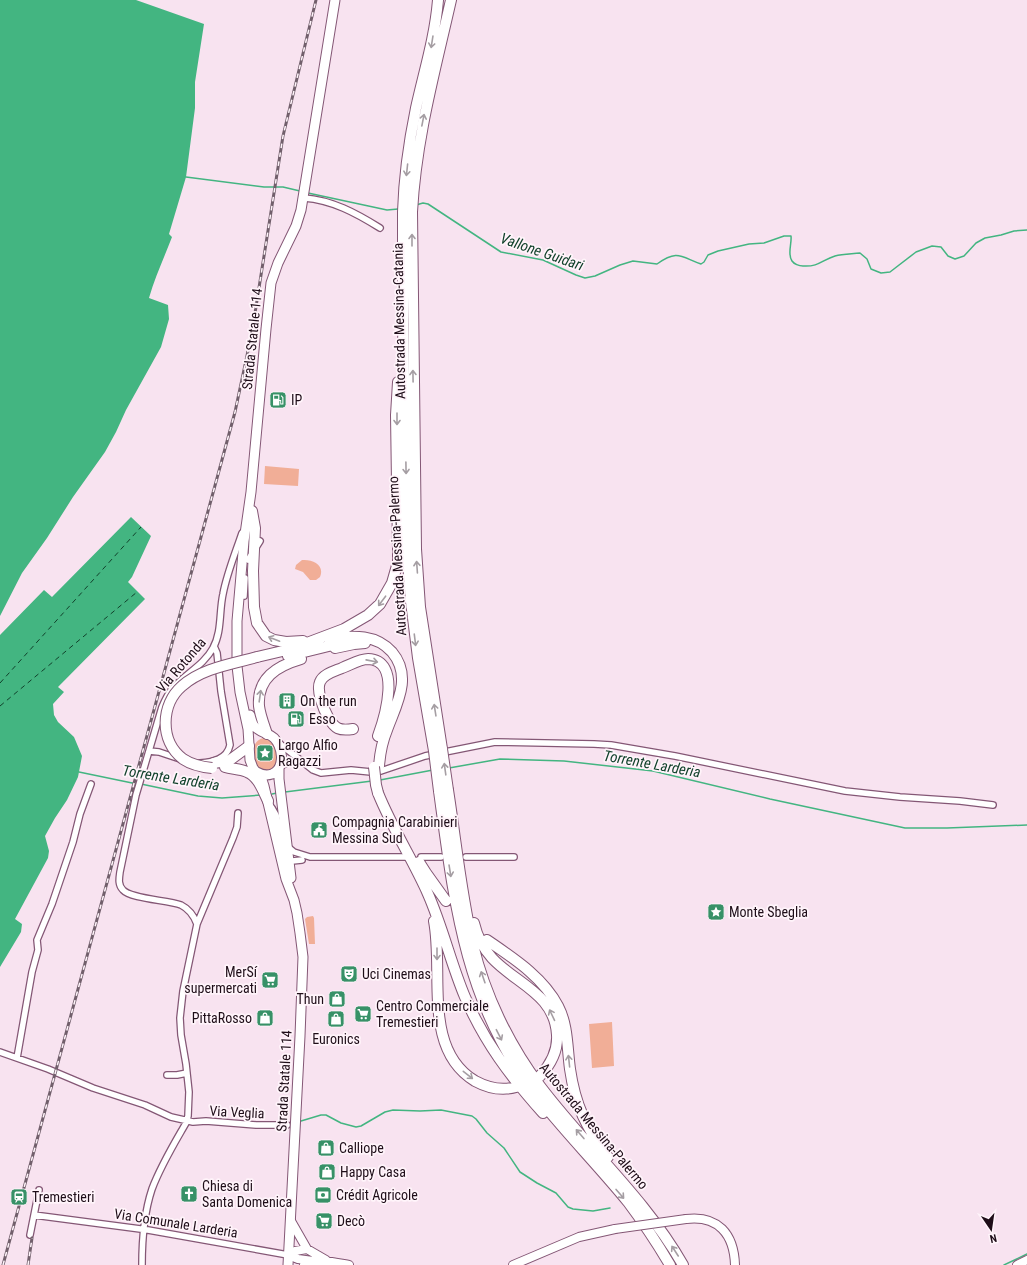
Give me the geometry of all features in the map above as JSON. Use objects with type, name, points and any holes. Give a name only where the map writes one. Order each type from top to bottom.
[{"type":"highway","points":[[408,212],[411,140],[430,49],[438,0]]},
{"type":"highway","points":[[408,200],[422,127],[450,2]]},
{"type":"highway","name":"Autostrada Messina-Catania","points":[[408,212],[403,324],[409,429]]},
{"type":"highway","name":"Autostrada Messina-Catania","points":[[408,212],[409,429]]},
{"type":"highway","points":[[257,660],[344,629],[368,615],[375,610],[385,597],[395,576],[398,562],[396,415],[403,324]]},
{"type":"highway","name":"Autostrada Messina-Palermo","points":[[409,429],[407,549],[411,602],[418,658],[438,750],[473,946],[487,988],[499,1016],[515,1047],[539,1085],[642,1206],[674,1249],[683,1265]]},
{"type":"highway","points":[[250,511],[255,528],[253,571],[249,596],[259,628],[266,636],[274,640],[286,642],[363,636],[384,644],[397,660],[401,669],[401,690],[398,704],[383,740],[376,766]]},
{"type":"highway","points":[[249,596],[260,541]]},
{"type":"highway","points":[[268,801],[258,781],[251,774],[245,771],[225,767],[194,764],[176,752],[170,741],[165,720],[167,708],[177,691],[183,685],[195,677],[217,668],[340,643],[365,643],[374,645],[382,651],[392,664],[394,673],[395,685],[393,698],[388,714],[381,727]]},
{"type":"highway","points":[[265,733],[260,711],[260,696],[265,681],[271,673],[279,667],[297,660],[341,646],[365,643]]},
{"type":"highway","points":[[353,729],[345,731],[337,729],[326,714],[319,688],[320,682],[331,673],[359,661],[368,660],[377,662],[384,668],[388,676],[389,688],[387,704],[375,748],[376,785],[390,807],[426,873],[446,902]]},
{"type":"highway","points":[[213,766],[230,760],[249,746]]},
{"type":"highway","points":[[225,767],[239,765],[255,770]]},
{"type":"highway","points":[[381,793],[385,810],[413,863],[431,902],[466,998],[482,1032],[494,1052],[525,1093],[585,1161],[608,1180]]},
{"type":"highway","points":[[445,793],[457,817],[471,910],[480,940],[498,963],[539,996],[550,1009],[554,1019],[557,1036],[555,1052],[551,1063],[540,1076]]},
{"type":"highway","name":"Autostrada Messina-Palermo","points":[[445,793],[450,871],[460,926],[472,972],[490,1020],[510,1057],[532,1089],[562,1127],[627,1202],[641,1220],[670,1265]]},
{"type":"highway","points":[[431,902],[437,940],[438,1011],[443,1034],[452,1058],[465,1074],[478,1083],[502,1089],[516,1087]]},
{"type":"highway","points":[[487,940],[533,975],[544,986],[560,1010],[564,1023],[573,1087],[577,1103],[585,1123],[603,1151],[633,1187],[642,1206]]},
{"type":"main road","name":"Strada Statale 114","points":[[249,746],[247,723],[238,680],[236,657],[237,621],[250,511],[266,329],[272,283],[278,263],[298,219],[304,193],[335,0]]},
{"type":"main road","name":"Strada Statale 114","points":[[244,560],[249,596],[242,620],[242,674],[251,719],[255,727],[265,733]]},
{"type":"main road","points":[[294,900],[286,879],[286,861],[287,846],[279,779],[281,754],[277,741],[272,736],[265,733],[254,738],[249,746],[250,760],[262,780],[286,861],[291,876],[294,900]]},
{"type":"main road","points":[[255,770],[260,774],[268,775],[275,772],[279,767]]},
{"type":"main road","name":"Strada Statale 114","points":[[288,1265],[303,972],[300,933],[294,900]]},
{"type":"street","points":[[304,193],[340,206],[380,228]]},
{"type":"street","name":"Via Rotonda","points":[[196,924],[193,915],[181,905],[124,892],[120,887],[120,872],[136,795],[162,707],[176,685],[207,657],[214,646],[218,634],[226,580],[233,556],[250,511]]},
{"type":"street","points":[[226,580],[235,564],[244,560],[254,551],[260,541]]},
{"type":"street","points":[[233,556],[244,560]]},
{"type":"street","points":[[150,751],[201,763],[218,760],[228,752],[230,741],[221,691],[217,653],[214,646]]},
{"type":"street","points":[[277,741],[302,762],[318,772],[351,770],[372,772],[391,768],[425,756],[495,742],[594,744],[611,745],[675,756],[845,791],[993,805]]},
{"type":"street","points":[[279,767],[289,762],[302,762]]},
{"type":"street","points":[[17,1058],[32,972],[38,950],[37,940],[52,904],[91,784]]},
{"type":"street","points":[[142,1265],[144,1230],[150,1196],[168,1154],[187,1121],[188,1116],[189,1092],[181,1035],[181,1001],[196,924],[233,838],[237,827],[238,813]]},
{"type":"street","points":[[287,846],[302,858]]},
{"type":"street","points":[[286,861],[310,857],[408,857]]},
{"type":"street","points":[[422,857],[441,857]]},
{"type":"street","points":[[466,857],[514,857]]},
{"type":"street","points":[[291,876],[296,864],[302,858]]},
{"type":"street","name":"Via Veglia","points":[[0,1052],[48,1069],[93,1088],[145,1105],[171,1117],[199,1122],[287,1125]]},
{"type":"street","points":[[167,1075],[187,1073]]},
{"type":"street","points":[[30,1235],[39,1190]]},
{"type":"street","name":"Via Comunale Larderia","points":[[34,1215],[144,1230],[288,1254],[298,1259],[313,1261],[326,1260],[349,1265]]},
{"type":"street","points":[[512,1265],[579,1237],[615,1229],[696,1218],[705,1219],[723,1231],[733,1246],[735,1265]]},
{"type":"street","points":[[288,1254],[307,1249],[291,1221]]},
{"type":"street","name":"Via Comunale Larderia","points":[[307,1249],[326,1260]]},
{"type":"street","points":[[1017,1265],[1027,1260]]},
{"type":"street","name":"Via Comunale Larderia","points":[[304,1265],[313,1261]]},
{"type":"shaded area","points":[[0,0],[136,0],[204,24],[195,82],[195,108],[186,177],[169,234],[172,237],[149,298],[168,305],[169,319],[161,347],[126,410],[105,452],[22,573],[0,616]]},
{"type":"shaded area","points":[[265,466],[299,469],[298,486],[264,484]]},
{"type":"shaded area","points":[[131,517],[151,536],[132,577],[128,582],[145,599],[58,687],[64,692],[53,704],[54,715],[58,722],[74,737],[82,756],[78,777],[67,800],[45,836],[49,851],[48,858],[15,919],[22,924],[21,932],[0,967],[0,635],[44,590],[52,597]]},
{"type":"shaded area","points":[[302,560],[317,564],[321,569],[320,577],[316,580],[310,580],[303,572],[295,569],[296,565]]},
{"type":"shaded area","points":[[265,738],[272,743],[277,753],[275,765],[268,771],[262,770],[258,767],[253,756],[255,744],[259,740]]},
{"type":"shaded area","points":[[313,916],[315,944],[309,944],[305,919]]},
{"type":"shaded area","points":[[612,1022],[614,1066],[592,1068],[589,1024]]},
{"type":"waterway","name":"Vallone Guidari","points":[[186,177],[264,187],[283,187],[300,191]]},
{"type":"waterway","name":"Vallone Guidari","points":[[308,193],[387,210],[398,209]]},
{"type":"waterway","name":"Vallone Guidari","points":[[416,205],[423,203],[428,204],[501,252],[543,260],[585,278],[595,276],[633,261],[657,264],[664,259],[679,256],[701,264],[708,255],[718,251],[749,244],[764,243],[784,236],[791,236],[790,255],[792,261],[797,265],[808,266],[817,264],[835,256],[860,253],[867,259],[871,269],[881,273],[890,272],[916,252],[932,246],[941,247],[948,256],[955,259],[964,256],[976,243],[985,238],[1014,231],[1027,230]]},
{"type":"waterway","name":"Torrente Larderia","points":[[449,768],[500,759],[564,761],[653,771],[770,799],[905,828],[1027,825]]},
{"type":"waterway","name":"Torrente Larderia","points":[[380,780],[433,770]]},
{"type":"waterway","name":"Torrente Larderia","points":[[79,772],[137,784]]},
{"type":"waterway","name":"Torrente Larderia","points":[[285,792],[372,781]]},
{"type":"waterway","name":"Torrente Larderia","points":[[141,784],[198,796],[222,798],[261,795]]},
{"type":"waterway","name":"Torrente Larderia","points":[[272,794],[277,793]]},
{"type":"waterway","points":[[301,1121],[326,1115],[341,1123],[356,1127],[361,1126],[385,1112],[393,1110],[441,1110],[472,1116],[487,1133],[504,1148],[520,1172],[556,1193],[568,1207],[593,1211],[610,1208]]},
{"type":"waterway","points":[[1004,1265],[1027,1254]]},
{"type":"ferry route","points":[[0,683],[141,527]]},
{"type":"ferry route","points":[[0,706],[137,592]]},
{"type":"railway","points":[[3,1265],[235,412],[252,332],[283,136],[316,0]]},
{"type":"railway","points":[[28,1265],[32,1238]]},
{"type":"place","name":"IP","points":[[278,400]]},
{"type":"place","name":"On the run","points":[[287,701]]},
{"type":"place","name":"Esso","points":[[296,719]]},
{"type":"place","name":"Largo Alfio Ragazzi","points":[[265,753]]},
{"type":"place","name":"Compagnia Carabinieri Messina Sud","points":[[319,830]]},
{"type":"place","name":"Monte Sbeglia","points":[[716,912]]},
{"type":"place","name":"Uci Cinemas","points":[[349,974]]},
{"type":"place","name":"MerSí supermercati","points":[[270,980]]},
{"type":"place","name":"Thun","points":[[337,999]]},
{"type":"place","name":"Centro Commerciale Tremestieri","points":[[363,1014]]},
{"type":"place","name":"PittaRosso","points":[[265,1018]]},
{"type":"place","name":"Euronics","points":[[336,1019]]},
{"type":"place","name":"Calliope","points":[[326,1148]]},
{"type":"place","name":"Happy Casa","points":[[327,1172]]},
{"type":"place","name":"Chiesa di Santa Domenica","points":[[189,1194]]},
{"type":"place","name":"Crédit Agricole","points":[[323,1195]]},
{"type":"place","name":"Tremestieri","points":[[19,1197]]},
{"type":"place","name":"Decò","points":[[324,1221]]}]
